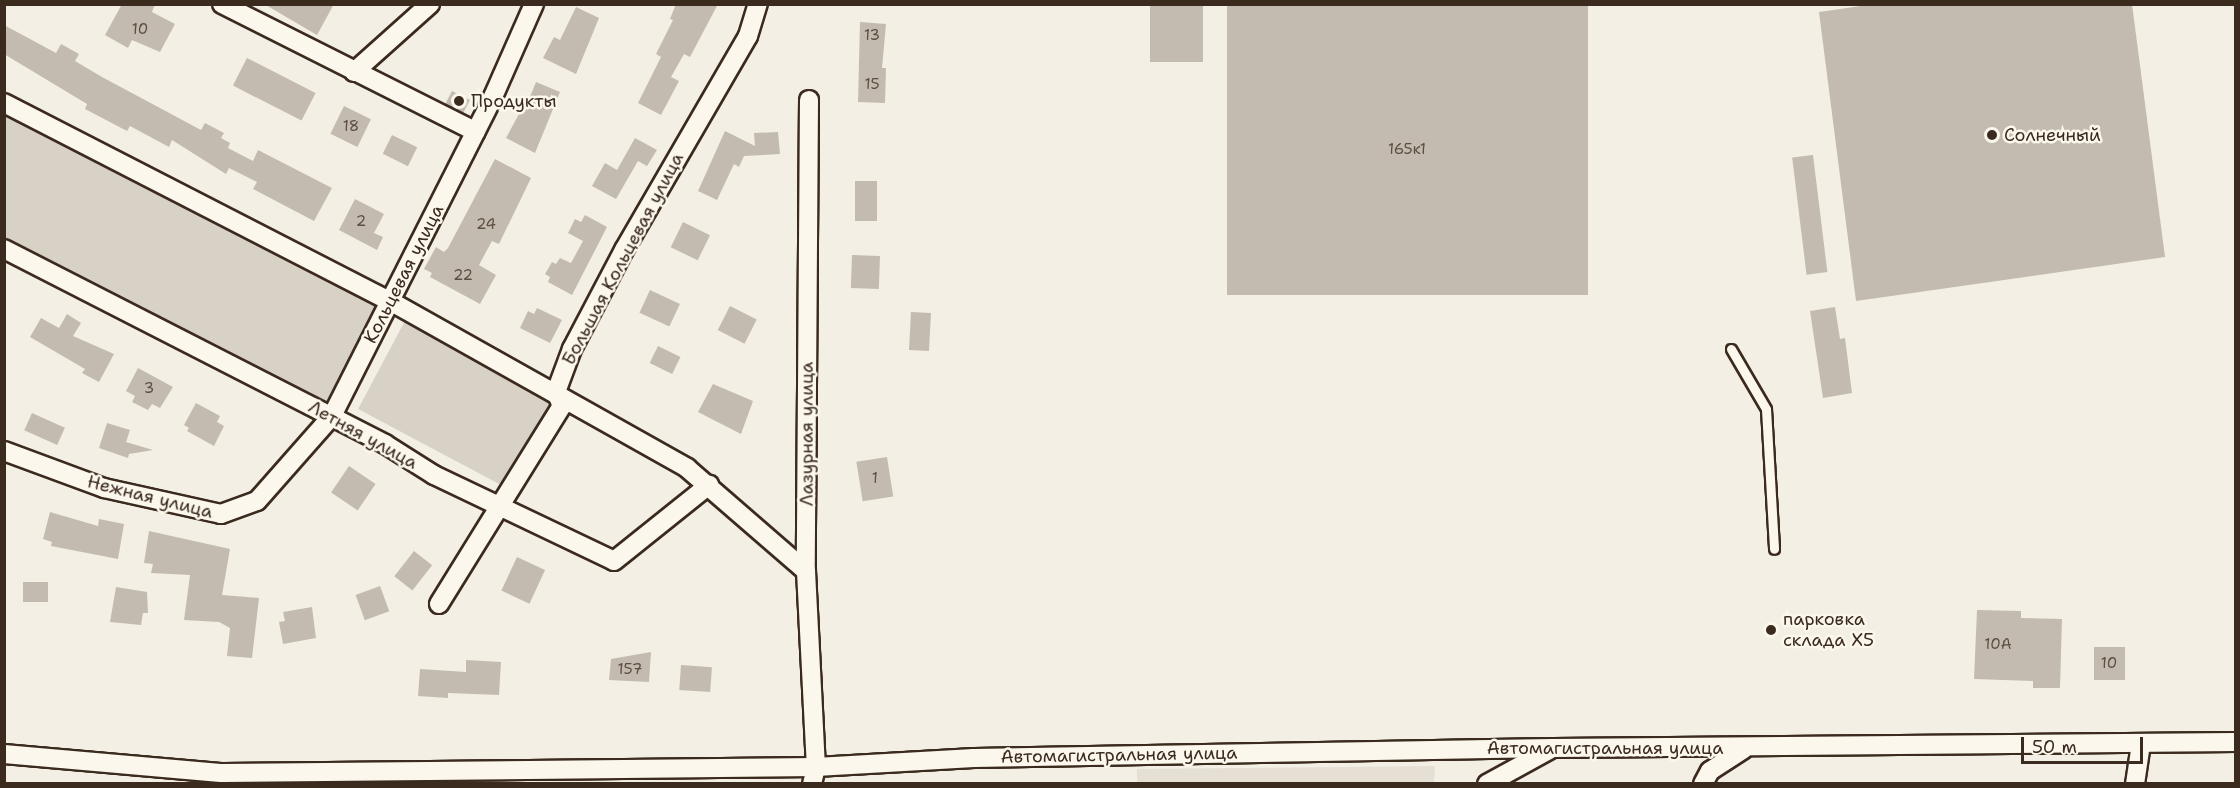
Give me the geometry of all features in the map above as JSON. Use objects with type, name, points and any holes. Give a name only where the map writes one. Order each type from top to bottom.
[{"type":"street","points":[[222,4],[476,132]]},
{"type":"street","points":[[354,72],[430,4]]},
{"type":"street","name":"Кольцевая улица","points":[[332,416],[476,132],[534,4]]},
{"type":"street","name":"Большая Кольцевая улица","points":[[439,604],[562,406],[556,392],[572,349],[624,250],[748,36],[758,4]]},
{"type":"street","name":"Лазурная улица","points":[[809,100],[806,571],[814,775]]},
{"type":"street","points":[[4,104],[390,301],[556,392],[687,468],[709,484],[806,571]]},
{"type":"street","name":"Летняя улица","points":[[4,249],[332,416],[499,507],[614,561],[709,484]]},
{"type":"street","name":"Нежная улица","points":[[4,452],[104,488],[221,514],[257,501],[332,416]]},
{"type":"street","name":"Автомагистральная улица","points":[[4,754],[224,773],[814,775],[974,758],[1553,748],[2235,742]]},
{"type":"street","points":[[2135,783],[2141,744]]},
{"type":"street","points":[[1703,783],[1710,771],[1748,747]]},
{"type":"street","points":[[1487,783],[1553,748]]},
{"type":"lane","points":[[1731,349],[1766,409],[1774,549]]},
{"type":"shaded area","points":[[4,113],[380,305],[329,404],[5,239]]},
{"type":"shaded area","points":[[406,319],[568,405],[521,495],[358,409]]},
{"type":"shaded area","points":[[1435,766],[1434,783],[1137,783],[1137,769]]},
{"type":"building","points":[[122,4],[155,4],[152,12],[175,24],[160,52],[132,40],[128,48],[105,35]]},
{"type":"building","points":[[264,4],[334,4],[317,35]]},
{"type":"building","points":[[676,4],[718,4],[690,57],[684,54],[671,77],[679,81],[661,115],[638,103],[661,57],[656,54],[673,20],[670,19]]},
{"type":"building","points":[[1150,4],[1203,4],[1203,62],[1150,62]]},
{"type":"building","points":[[1227,4],[1588,4],[1588,295],[1227,295]]},
{"type":"building","name":"Солнечный","points":[[1875,4],[2132,4],[2165,257],[1856,301],[1819,12]]},
{"type":"building","points":[[576,7],[599,18],[576,74],[543,58],[554,37],[560,40]]},
{"type":"building","points":[[860,22],[886,24],[882,68],[886,68],[885,103],[858,102]]},
{"type":"building","points":[[4,25],[56,53],[61,44],[79,54],[75,61],[102,77],[201,130],[205,123],[224,133],[221,138],[230,143],[228,148],[253,161],[258,150],[332,188],[314,221],[253,189],[257,182],[229,168],[226,174],[172,140],[169,147],[130,126],[127,131],[85,109],[87,104],[4,54]]},
{"type":"building","points":[[247,58],[316,93],[302,121],[233,86]]},
{"type":"building","points":[[536,82],[560,92],[535,153],[506,138],[520,112],[523,114]]},
{"type":"building","points":[[452,91],[470,100],[463,113],[445,104]]},
{"type":"building","points":[[344,106],[371,119],[357,147],[330,134]]},
{"type":"building","points":[[725,131],[755,146],[754,133],[778,132],[780,154],[744,156],[739,167],[734,164],[717,200],[698,191]]},
{"type":"building","points":[[392,135],[417,147],[408,166],[383,154]]},
{"type":"building","points":[[635,138],[657,150],[647,166],[638,161],[616,199],[592,186],[605,163],[617,170]]},
{"type":"building","points":[[1813,155],[1827,272],[1807,275],[1792,158]]},
{"type":"building","points":[[495,159],[531,178],[499,244],[492,241],[479,265],[496,275],[480,304],[430,277],[432,273],[424,269],[436,247],[444,252],[448,248]]},
{"type":"building","points":[[855,181],[877,181],[877,221],[855,221]]},
{"type":"building","points":[[355,199],[384,214],[374,233],[383,237],[377,250],[339,230]]},
{"type":"building","points":[[585,215],[607,227],[572,295],[548,282],[550,277],[545,274],[552,262],[556,264],[560,258],[571,263],[583,241],[568,233],[575,219],[581,222]]},
{"type":"building","points":[[683,222],[710,235],[698,260],[671,247]]},
{"type":"building","points":[[852,255],[880,256],[879,289],[851,288]]},
{"type":"building","points":[[650,290],[680,304],[669,327],[639,313]]},
{"type":"building","points":[[730,306],[757,320],[744,344],[718,330]]},
{"type":"building","points":[[1835,307],[1840,339],[1845,338],[1852,393],[1823,398],[1810,311]]},
{"type":"building","points":[[537,308],[562,320],[550,343],[520,328],[528,311],[534,314]]},
{"type":"building","points":[[911,312],[931,313],[929,351],[909,350]]},
{"type":"building","points":[[67,314],[81,323],[73,336],[114,354],[99,382],[82,373],[85,369],[30,337],[41,318],[59,328]]},
{"type":"building","points":[[658,346],[680,357],[672,374],[650,363]]},
{"type":"building","points":[[138,368],[173,387],[160,408],[152,404],[148,410],[132,402],[135,396],[126,391]]},
{"type":"building","points":[[713,384],[753,401],[741,434],[698,412]]},
{"type":"building","points":[[196,403],[220,416],[217,422],[224,426],[214,446],[187,431],[189,428],[184,425]]},
{"type":"building","points":[[32,413],[65,428],[57,445],[24,430]]},
{"type":"building","points":[[107,423],[130,430],[126,442],[153,450],[129,454],[128,458],[99,448]]},
{"type":"building","points":[[887,457],[893,497],[863,501],[856,462]]},
{"type":"building","points":[[349,466],[376,484],[358,510],[331,493]]},
{"type":"building","points":[[50,512],[98,526],[99,519],[124,524],[118,559],[51,546],[52,542],[43,539]]},
{"type":"building","points":[[149,531],[230,549],[222,595],[259,598],[252,658],[227,656],[230,628],[219,622],[184,620],[190,575],[151,573],[153,564],[144,563]]},
{"type":"building","points":[[414,551],[432,565],[412,590],[394,576]]},
{"type":"building","points":[[517,557],[545,570],[529,604],[501,591]]},
{"type":"building","points":[[23,582],[48,582],[48,602],[23,602]]},
{"type":"building","points":[[380,586],[389,611],[365,620],[356,595]]},
{"type":"building","points":[[116,587],[147,592],[148,613],[143,613],[141,625],[110,622]]},
{"type":"building","points":[[312,607],[316,638],[283,644],[279,622],[285,621],[283,612]]},
{"type":"building","points":[[1977,610],[2021,611],[2021,618],[2062,619],[2060,688],[2033,688],[2033,681],[1974,679]]},
{"type":"building","points":[[2094,647],[2125,647],[2125,680],[2094,680]]},
{"type":"building","points":[[651,652],[649,682],[609,680],[611,659]]},
{"type":"building","points":[[466,660],[501,662],[499,695],[448,693],[448,698],[418,696],[420,669],[466,672]]},
{"type":"building","points":[[681,665],[712,667],[710,692],[679,690]]},
{"type":"place","name":"Продукты","points":[[459,101]]},
{"type":"place","name":"Солнечный","points":[[1992,135]]},
{"type":"place","name":"парковка склада X5","points":[[1771,630]]}]
